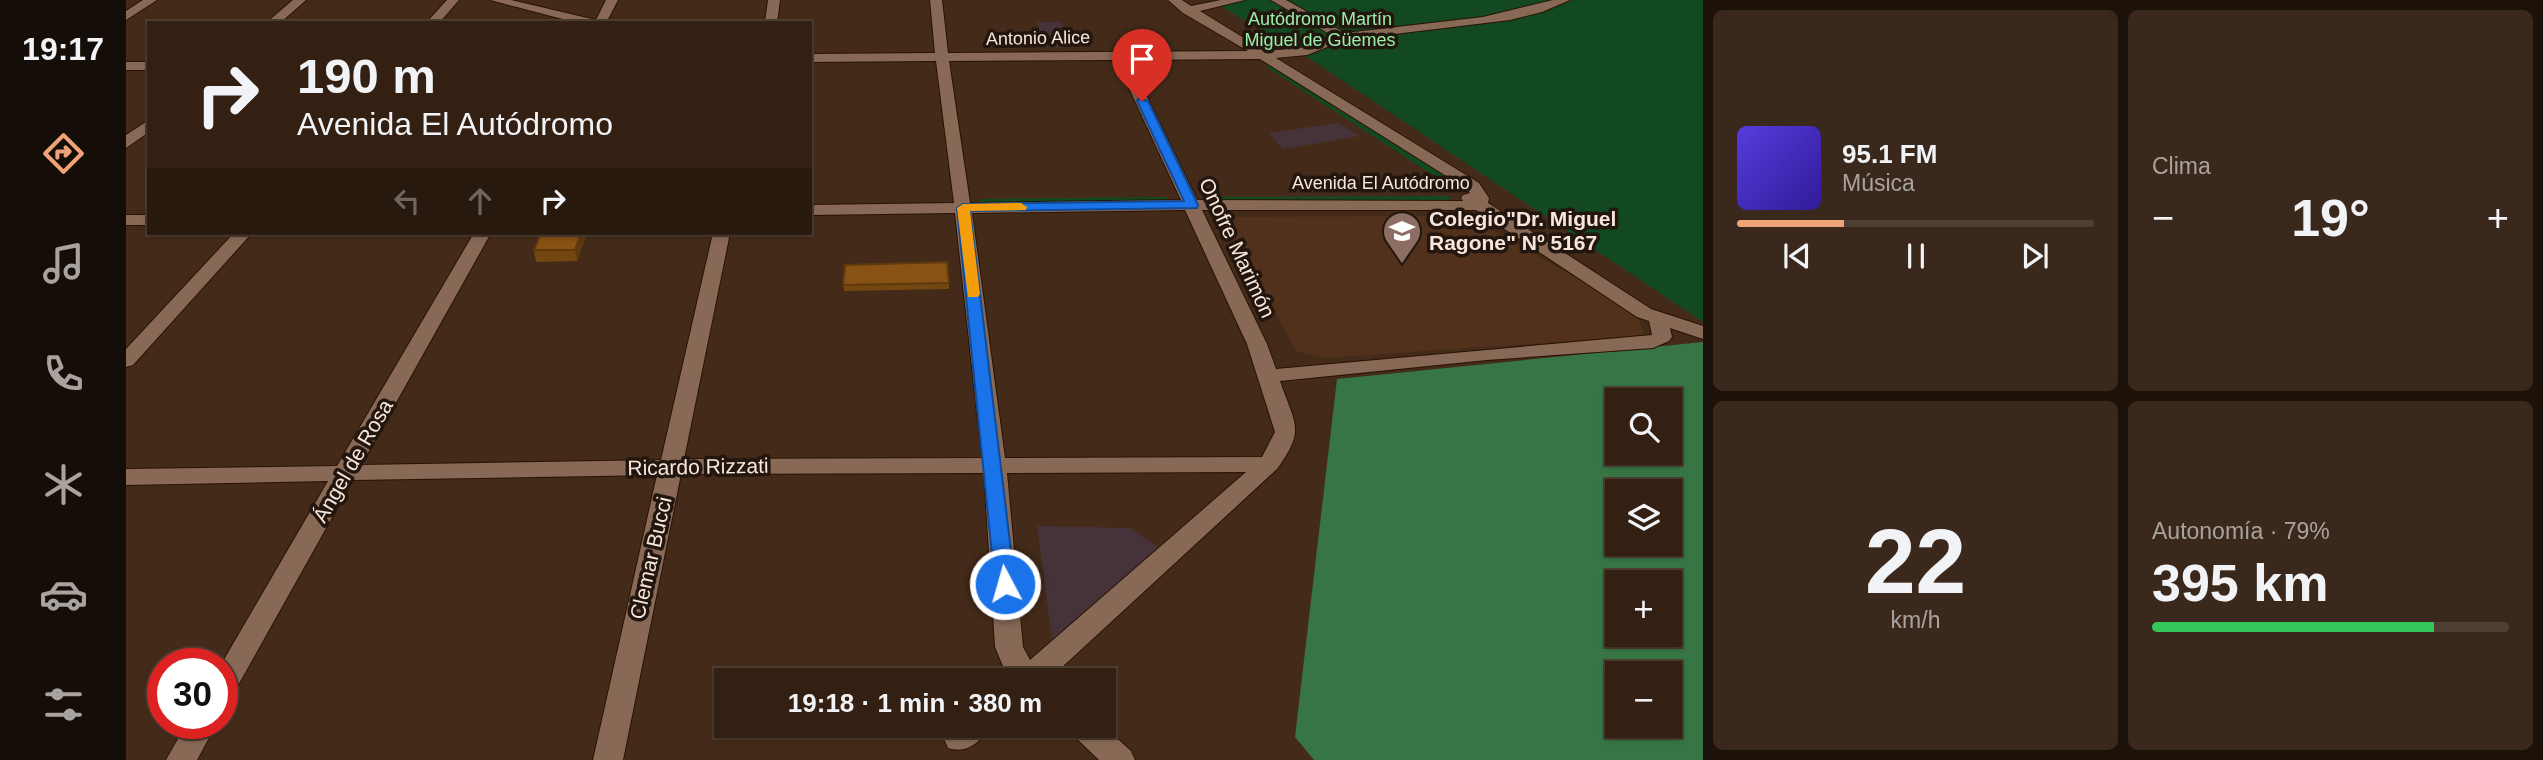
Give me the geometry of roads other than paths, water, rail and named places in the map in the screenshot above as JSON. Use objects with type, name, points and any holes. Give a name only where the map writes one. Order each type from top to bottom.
[{"type":"street","points":[[126,16],[151,0]]},
{"type":"street","points":[[274,21],[300,0]]},
{"type":"street","points":[[434,21],[453,0]]},
{"type":"street","points":[[496,0],[585,21]]},
{"type":"street","points":[[601,21],[611,0]]},
{"type":"street","points":[[771,21],[774,0]]},
{"type":"street","points":[[936,0],[993,464],[1009,647],[1019,668]]},
{"type":"street","points":[[1157,0],[1179,7],[1266,55],[1596,283],[1658,319],[1703,333]]},
{"type":"street","points":[[1179,7],[1239,0]]},
{"type":"street","points":[[1277,0],[1343,37]]},
{"type":"street","name":"Antonio Alice","points":[[812,58],[1266,55],[1301,52],[1343,37],[1502,18],[1564,0]]},
{"type":"street","points":[[1179,7],[1240,54],[1469,194]]},
{"type":"street","name":"Onofre Marimón","points":[[1120,55],[1257,344],[1286,432],[1279,450],[1269,464]]},
{"type":"street","points":[[126,66],[147,66]]},
{"type":"street","points":[[126,143],[147,126]]},
{"type":"street","name":"Avenida El Autódromo","points":[[812,210],[962,202],[1469,194],[1467,206],[1189,199]]},
{"type":"street","name":"Avenida El Autódromo","points":[[812,198],[962,202]]},
{"type":"street","points":[[126,207],[147,207]]},
{"type":"street","points":[[126,220],[147,220]]},
{"type":"street","points":[[126,361],[241,235]]},
{"type":"street","name":"Ángel de Rosa","points":[[238,660],[481,235]]},
{"type":"street","name":"Clemar Bucci","points":[[608,760],[643,587],[673,467],[720,235]]},
{"type":"street","points":[[1268,376],[1487,354],[1653,342],[1662,337],[1658,319]]},
{"type":"street","points":[[1041,668],[1269,464]]},
{"type":"street","name":"Ricardo Rizzati","points":[[126,477],[673,467],[1269,464]]},
{"type":"street","points":[[1096,738],[1120,760]]},
{"type":"street","points":[[181,760],[193,739]]},
{"type":"place","name":"Colegio\"Dr. Miguel Ragone\" Nº 5167","points":[[1402,265]]},
{"type":"park label","name":"Autódromo Martín Miguel de Güemes","points":[[1320,29]]}]
